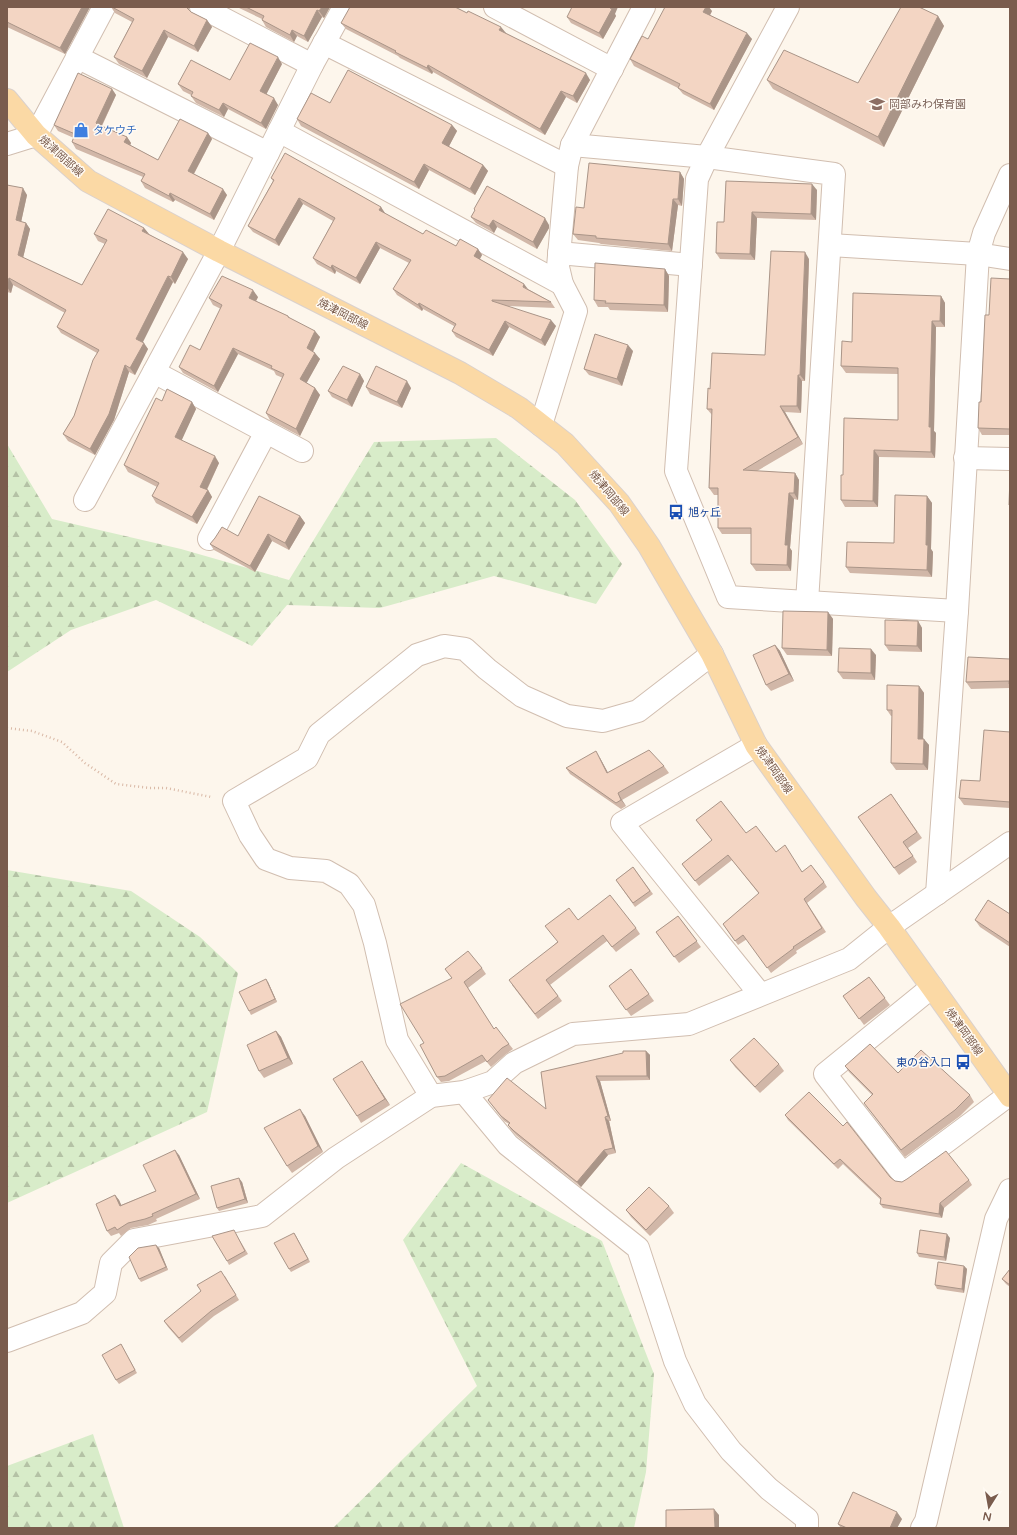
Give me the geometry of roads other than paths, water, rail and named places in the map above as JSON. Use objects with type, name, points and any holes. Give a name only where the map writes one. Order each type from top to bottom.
[{"type":"main road","name":"焼津岡部線","points":[[7,100],[36,135],[88,181],[219,251],[460,373],[519,408],[566,444],[619,502],[649,546],[712,654],[756,745],[1010,1096]]},
{"type":"street","points":[[7,144],[36,135],[104,7]]},
{"type":"street","points":[[201,7],[312,65]]},
{"type":"street","points":[[85,500],[219,251],[312,65],[344,7]]},
{"type":"street","points":[[496,7],[612,68]]},
{"type":"street","points":[[541,425],[576,311],[562,284],[558,267],[567,166],[572,145],[644,7]]},
{"type":"street","points":[[788,7],[707,157],[697,179],[676,470],[728,597],[956,611]]},
{"type":"street","points":[[324,43],[567,166]]},
{"type":"street","points":[[77,57],[268,153]]},
{"type":"street","points":[[279,131],[562,284]]},
{"type":"street","points":[[572,145],[707,157],[834,174],[807,602]]},
{"type":"street","points":[[937,894],[978,254],[984,233],[1010,175]]},
{"type":"street","points":[[830,245],[978,254],[1010,258]]},
{"type":"street","points":[[559,253],[691,265]]},
{"type":"street","points":[[154,372],[302,451]]},
{"type":"street","points":[[209,539],[266,432]]},
{"type":"street","points":[[965,458],[1010,460]]},
{"type":"street","points":[[431,1096],[397,1040],[375,943],[364,905],[349,884],[326,871],[290,868],[266,859],[250,835],[234,801],[307,758],[319,734],[417,655],[444,646],[465,649],[487,669],[522,696],[567,716],[603,721],[638,712],[712,654]]},
{"type":"street","points":[[756,745],[622,823],[760,994]]},
{"type":"street","points":[[7,1341],[82,1313],[105,1293],[111,1263],[134,1240],[262,1216],[336,1158],[431,1096],[464,1092],[493,1082],[514,1063],[573,1034],[689,1024],[849,959],[889,927],[1010,843]]},
{"type":"street","points":[[932,987],[825,1074],[904,1174],[1010,1096]]},
{"type":"street","points":[[464,1092],[508,1146],[638,1248],[675,1361],[695,1404],[731,1451],[770,1489],[807,1519],[807,1528]]},
{"type":"street","points":[[922,1528],[926,1521],[996,1219],[1010,1190]]},
{"type":"place","name":"岡部みわ保育園","points":[[877,104]]},
{"type":"place","name":"タケウチ","points":[[81,130]]},
{"type":"place","name":"旭ヶ丘","points":[[676,512]]},
{"type":"place","name":"東の谷入口","points":[[963,1062]]}]
